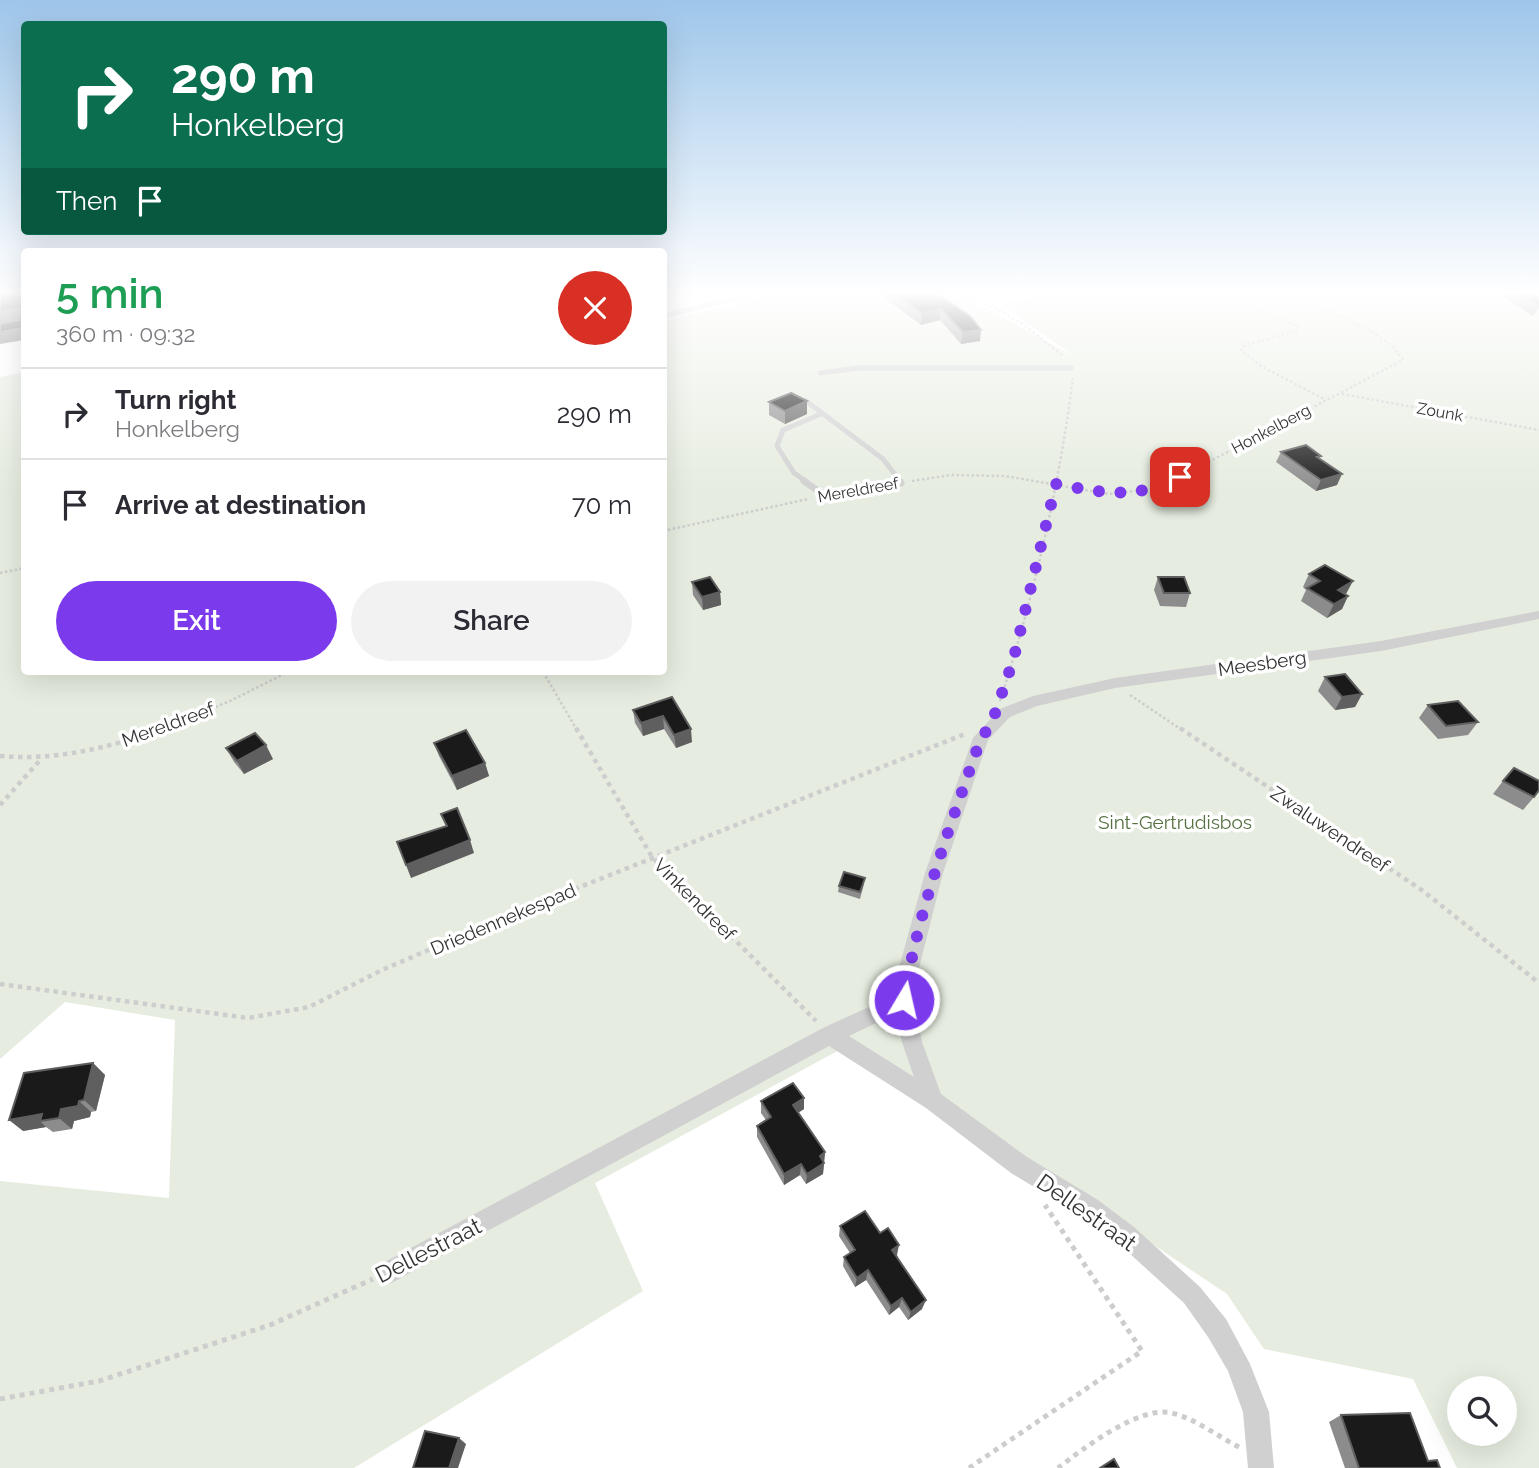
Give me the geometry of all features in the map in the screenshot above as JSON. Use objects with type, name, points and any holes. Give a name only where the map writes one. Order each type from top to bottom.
[{"type":"street","name":"Meesberg","points":[[991,725],[1005,713],[1033,701],[1115,683],[1381,646],[1539,615]]},
{"type":"street","points":[[933,1101],[912,1042],[904,1000],[909,968],[934,873],[981,738],[991,725]]},
{"type":"street","name":"Dellestraat","points":[[389,1272],[830,1035],[904,1000]]},
{"type":"street","name":"Dellestraat","points":[[830,1035],[933,1101],[1019,1165],[1090,1208],[1126,1235],[1192,1295],[1217,1328],[1238,1364],[1256,1412],[1260,1462]]},
{"type":"lane","points":[[820,373],[859,368],[1071,368]]},
{"type":"lane","points":[[806,401],[883,458],[901,482]]},
{"type":"lane","points":[[821,414],[783,430],[777,446],[794,473],[824,495]]},
{"type":"path","points":[[991,725],[1013,661],[1063,457],[1074,382],[1067,360]]},
{"type":"path","points":[[1253,360],[1326,400]]},
{"type":"path","name":"Honkelberg","points":[[1056,484],[1109,494],[1159,488],[1403,360]]},
{"type":"path","name":"Zounk","points":[[1340,394],[1539,430]]},
{"type":"path","name":"Mereldreef","points":[[667,530],[824,495],[951,475],[992,476],[1056,484]]},
{"type":"path","points":[[0,573],[21,569]]},
{"type":"path","name":"Mereldreef","points":[[0,756],[42,758],[91,751],[171,727],[282,675]]},
{"type":"path","name":"Vinkendreef","points":[[545,675],[652,857],[830,1035]]},
{"type":"path","name":"Zwaluwendreef","points":[[1115,683],[1137,701],[1423,891],[1539,983]]},
{"type":"path","name":"Driedennekespad","points":[[0,984],[248,1018],[309,1007],[382,970],[652,857],[936,744],[991,725]]},
{"type":"path","points":[[0,805],[42,758]]},
{"type":"path","points":[[969,1468],[1142,1351],[1042,1200]]},
{"type":"path","name":"Dellestraat","points":[[0,1399],[99,1381],[257,1329],[389,1272]]},
{"type":"path","points":[[1058,1468],[1095,1440],[1154,1412],[1170,1412],[1260,1462]]},
{"type":"green space","name":"Sint-Gertrudisbos","points":[[667,360],[1539,360],[1539,1468],[1457,1468],[1413,1379],[1264,1349],[1227,1294],[852,1043],[595,1183],[643,1291],[354,1468],[0,1468],[0,1181],[169,1198],[175,1020],[65,1002],[0,1059],[0,377],[21,373],[21,675],[667,675]]},
{"type":"building","points":[[791,393],[807,401],[785,411],[769,402]]},
{"type":"building","points":[[1306,445],[1321,456],[1317,457],[1342,474],[1321,480],[1281,452]]},
{"type":"building","points":[[1325,565],[1353,581],[1338,590],[1348,596],[1334,604],[1307,588],[1320,581],[1309,574]]},
{"type":"building","points":[[710,577],[720,592],[702,597],[692,582]]},
{"type":"building","points":[[1158,577],[1184,577],[1190,593],[1164,593]]},
{"type":"building","points":[[1345,674],[1362,694],[1342,697],[1325,677]]},
{"type":"building","points":[[672,697],[691,729],[674,735],[663,716],[641,723],[633,710]]},
{"type":"building","points":[[1458,701],[1478,722],[1446,726],[1428,705]]},
{"type":"building","points":[[466,730],[485,763],[452,776],[434,743]]},
{"type":"building","points":[[255,733],[266,745],[237,761],[226,748]]},
{"type":"building","points":[[1514,768],[1539,781],[1539,790],[1534,797],[1503,781]]},
{"type":"building","points":[[457,808],[470,840],[406,865],[397,842],[447,826],[441,814]]},
{"type":"building","points":[[844,872],[865,878],[860,892],[839,886]]},
{"type":"building","points":[[93,1063],[84,1100],[79,1101],[78,1106],[61,1109],[59,1118],[40,1121],[42,1114],[9,1120],[24,1073]]},
{"type":"building","points":[[793,1083],[804,1098],[793,1105],[825,1152],[820,1156],[824,1163],[807,1174],[801,1164],[784,1174],[757,1126],[771,1117],[761,1101]]},
{"type":"building","points":[[865,1211],[880,1233],[888,1228],[899,1245],[892,1250],[926,1300],[911,1312],[902,1298],[891,1306],[868,1270],[857,1278],[844,1257],[855,1250],[840,1226]]},
{"type":"building","points":[[1410,1413],[1428,1461],[1437,1460],[1440,1468],[1359,1468],[1341,1415]]},
{"type":"building","points":[[425,1431],[459,1438],[449,1468],[413,1468]]},
{"type":"building","points":[[1114,1459],[1119,1468],[1100,1468]]},
{"type":"route","points":[[904,1000],[909,968],[934,873],[981,738],[991,725],[1013,661],[1056,484],[1109,494],[1133,493],[1159,488],[1180,477]]}]
